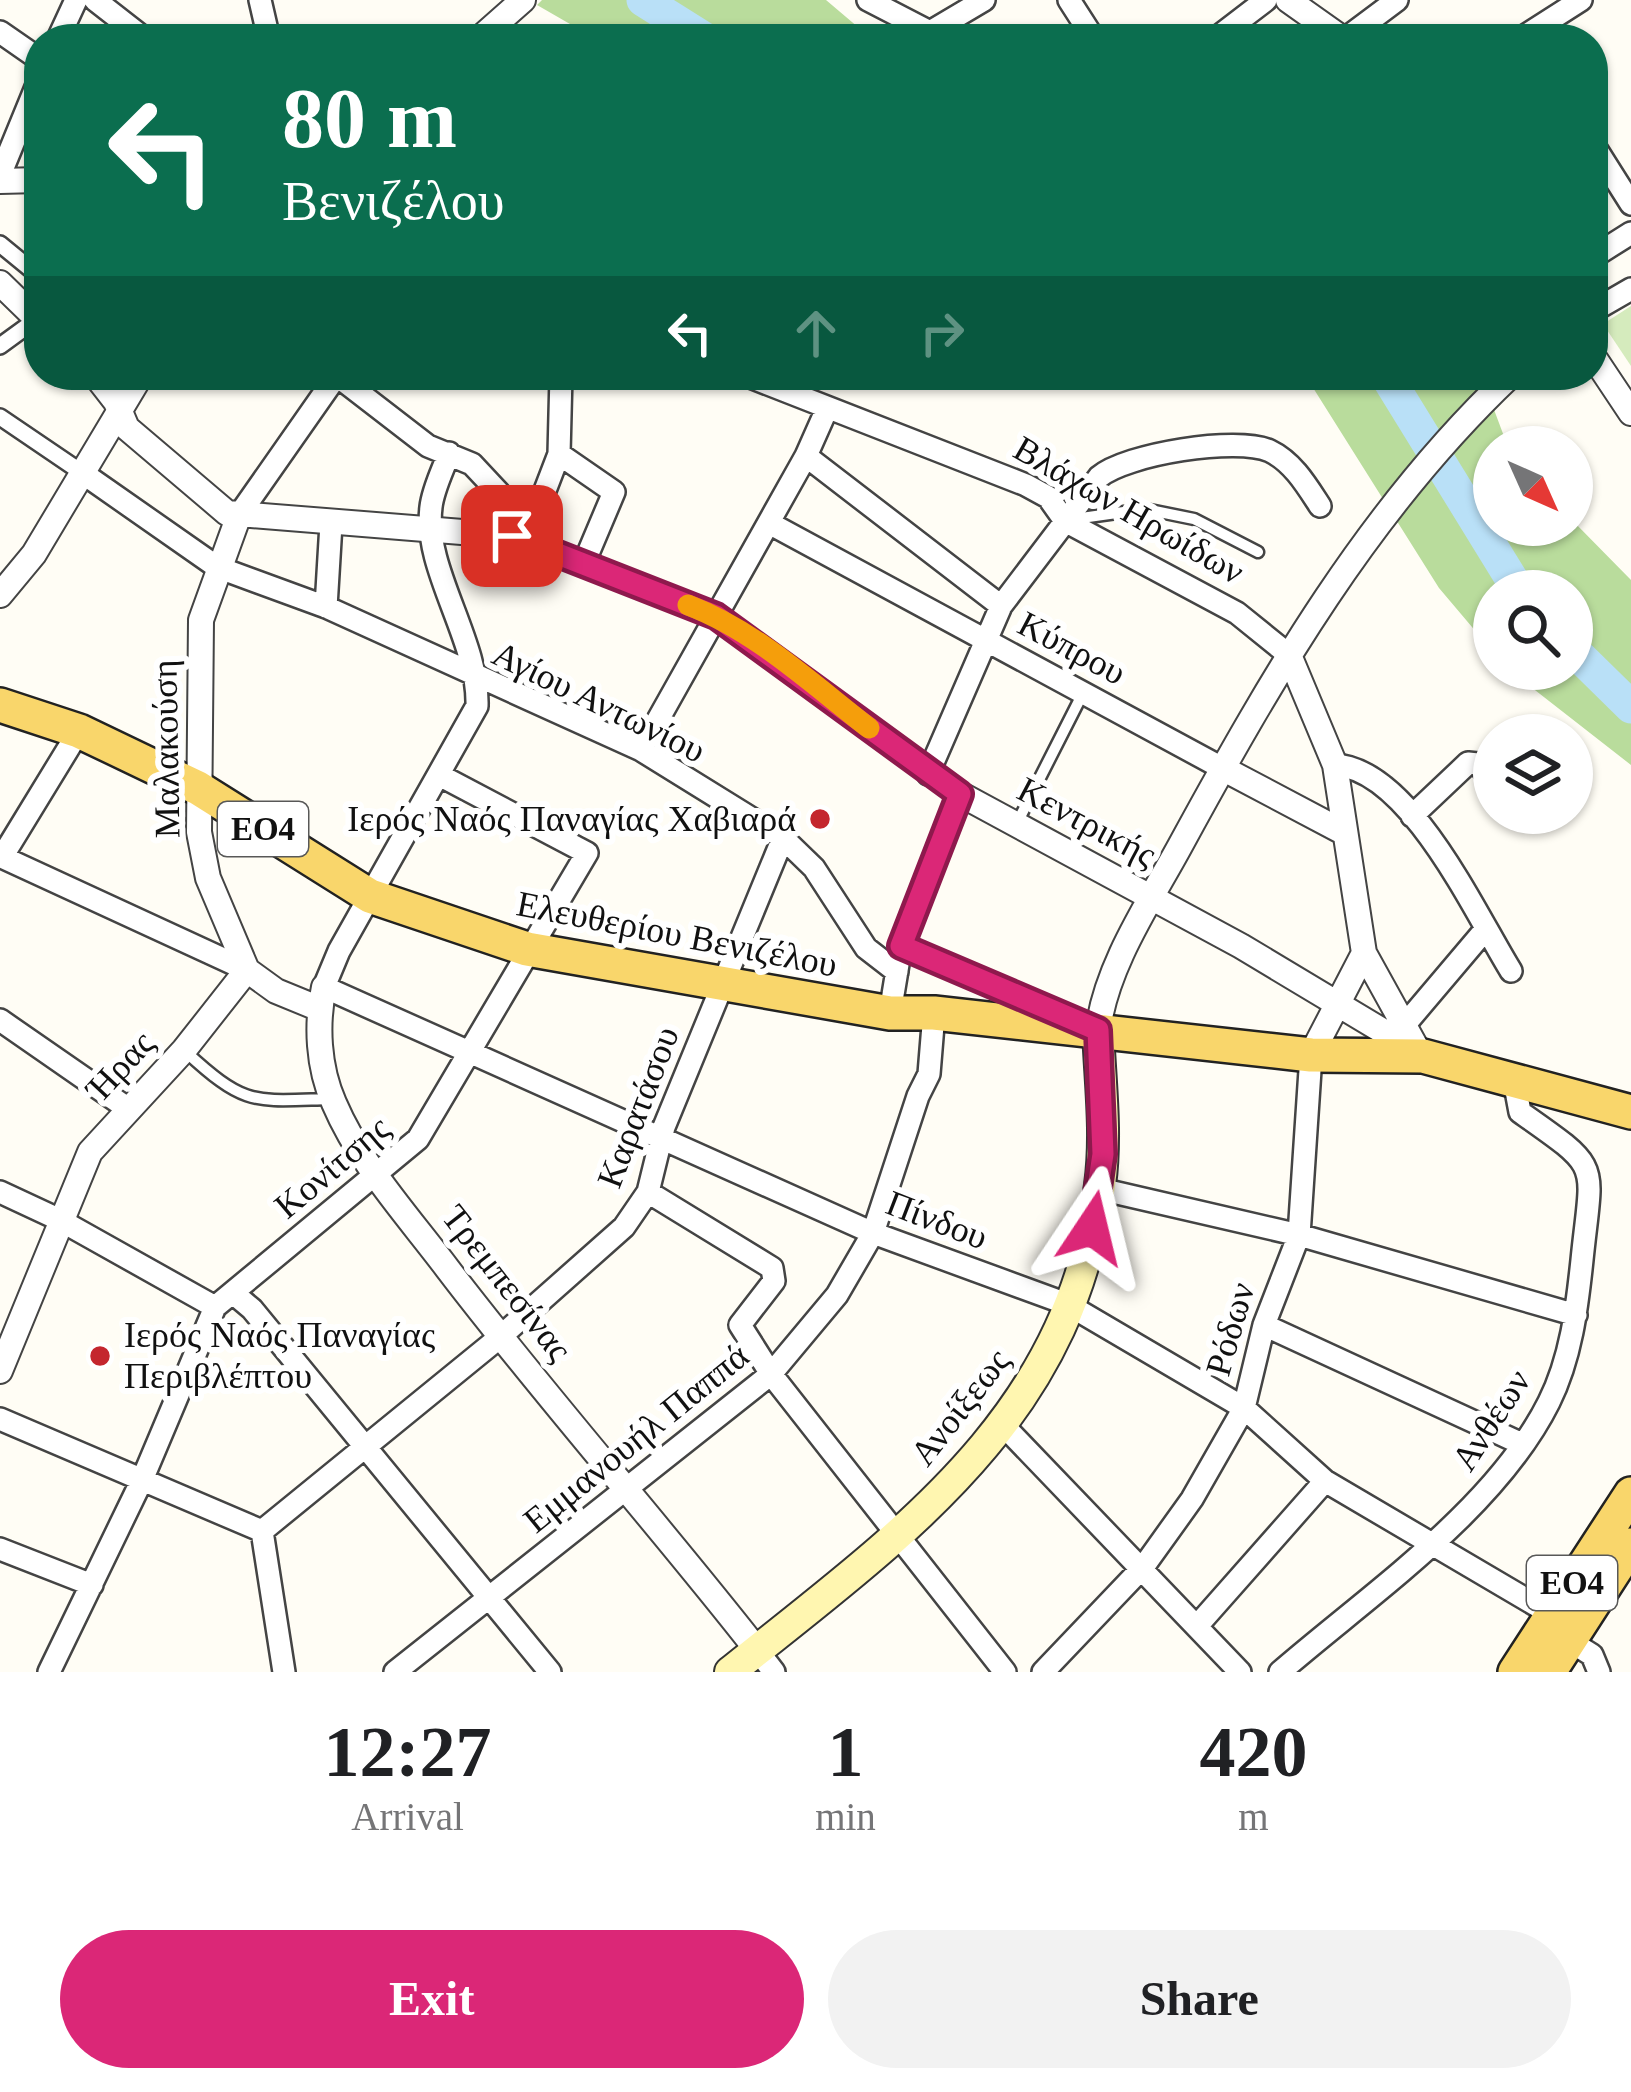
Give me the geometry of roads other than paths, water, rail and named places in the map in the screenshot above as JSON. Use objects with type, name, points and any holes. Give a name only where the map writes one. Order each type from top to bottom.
[{"type":"main road","name":"Ελευθερίου Βενιζέλου","points":[[0,705],[79,731],[198,788],[370,896],[527,949],[719,987],[890,1013],[934,1013],[1312,1055],[1423,1056],[1616,1107],[1631,1132]]},
{"type":"main road","name":"Ανοίξεως","points":[[730,1672],[766,1661],[1004,1425],[1032,1387],[1067,1304],[1100,1189],[1098,1030]]},
{"type":"main road","name":"ΕΟ4","points":[[1552,1671],[1560,1627],[1631,1494]]},
{"type":"main road","name":"ΕΟ4","points":[[1515,1672],[1631,1545]]},
{"type":"street","points":[[94,0],[125,24]]},
{"type":"street","points":[[868,0],[911,24]]},
{"type":"street","points":[[940,24],[984,0]]},
{"type":"street","points":[[1235,24],[1266,0]]},
{"type":"street","points":[[1288,0],[1322,24]]},
{"type":"street","points":[[1364,24],[1397,0]]},
{"type":"street","points":[[1545,24],[1581,0]]},
{"type":"street","points":[[497,24],[520,4]]},
{"type":"street","points":[[0,178],[24,118]]},
{"type":"street","points":[[1608,171],[1631,204]]},
{"type":"street","points":[[0,244],[24,265]]},
{"type":"street","points":[[0,274],[17,259]]},
{"type":"street","points":[[0,283],[24,306]]},
{"type":"street","points":[[0,346],[24,322]]},
{"type":"street","points":[[1608,378],[1631,412]]},
{"type":"street","name":"Κεντρικής","points":[[104,390],[127,428],[227,513],[519,538],[716,616],[811,680],[960,794],[1152,897],[1423,1056]]},
{"type":"street","points":[[0,595],[34,554],[133,390]]},
{"type":"street","points":[[239,515],[326,390]]},
{"type":"street","points":[[355,390],[428,446],[472,464],[506,494],[517,512],[519,538]]},
{"type":"street","points":[[519,538],[559,454],[561,390]]},
{"type":"street","name":"Βλάχων Ηρωίδων","points":[[779,390],[1026,485],[1048,497],[1065,520],[1237,613],[1289,655],[1335,765],[1364,953],[1402,1028],[1423,1056]]},
{"type":"street","points":[[901,946],[1098,1030],[1102,1000],[1152,897],[1289,655],[1340,574],[1442,446],[1496,390]]},
{"type":"street","points":[[641,750],[806,456],[826,411]]},
{"type":"street","points":[[0,417],[84,474]]},
{"type":"street","points":[[928,774],[1001,606],[1065,520],[1116,463],[1243,446],[1280,457],[1320,506]]},
{"type":"street","points":[[79,731],[1,858],[247,970],[276,991],[322,998],[370,896],[477,706],[478,679],[430,531],[431,503],[449,453]]},
{"type":"street","points":[[559,454],[614,492],[584,563]]},
{"type":"street","points":[[806,456],[1001,606]]},
{"type":"street","name":"Αγίου Αντωνίου","points":[[84,474],[217,567],[326,607],[641,750],[783,838],[814,868],[866,948],[897,972]]},
{"type":"street","name":"Μαλακούση","points":[[239,515],[201,620],[198,788],[208,878],[247,970]]},
{"type":"street","name":"Κύπρου","points":[[769,523],[1343,832]]},
{"type":"street","points":[[326,607],[331,524]]},
{"type":"street","points":[[1412,816],[1468,763],[1473,764]]},
{"type":"street","points":[[1335,765],[1370,776],[1412,816],[1458,879],[1511,971]]},
{"type":"street","name":"Κονίτσης","points":[[49,1672],[224,1300],[418,1139],[586,854],[441,776]]},
{"type":"street","points":[[890,1013],[901,946],[960,794]]},
{"type":"street","name":"Καρατάσου","points":[[262,1531],[500,1337],[624,1227],[648,1192],[663,1136],[719,987],[783,838]]},
{"type":"street","points":[[1402,1028],[1485,930]]},
{"type":"street","name":"Ρόδων","points":[[1043,1672],[1144,1566],[1192,1499],[1244,1408],[1264,1325],[1299,1235],[1312,1055],[1364,953]]},
{"type":"street","name":"Ήρας","points":[[0,1371],[58,1219],[90,1152],[184,1050],[247,970]]},
{"type":"street","name":"Πίνδου","points":[[322,998],[472,1052],[873,1233],[1067,1304],[1244,1408],[1325,1481],[1433,1540],[1560,1627],[1592,1655],[1599,1672]]},
{"type":"street","name":"Τρεμπεσίνας","points":[[322,998],[319,1039],[332,1099],[376,1174],[500,1337],[628,1485],[766,1661]]},
{"type":"street","name":"Εμμανουήλ Παππά","points":[[395,1672],[771,1374],[837,1295],[873,1233],[929,1075],[934,1013]]},
{"type":"street","points":[[0,1020],[127,1108]]},
{"type":"street","name":"Ανθέων","points":[[1280,1672],[1489,1490],[1550,1401],[1576,1315],[1588,1167],[1580,1154],[1520,1112],[1514,1079]]},
{"type":"street","points":[[1100,1189],[1299,1235],[1576,1315]]},
{"type":"street","points":[[0,1192],[252,1310],[550,1672]]},
{"type":"street","points":[[648,1192],[772,1268],[774,1281],[740,1325],[771,1374],[1005,1672]]},
{"type":"street","points":[[1264,1325],[1522,1444]]},
{"type":"street","points":[[0,1419],[262,1531],[284,1672]]},
{"type":"street","points":[[1004,1425],[1144,1566],[1240,1672]]},
{"type":"street","points":[[1197,1626],[1325,1481]]},
{"type":"street","points":[[0,1549],[92,1586]]},
{"type":"lane","points":[[1065,520],[1145,509],[1194,519],[1258,552]]},
{"type":"lane","points":[[1016,825],[1082,694]]},
{"type":"lane","points":[[184,1050],[238,1096],[255,1101],[332,1099]]},
{"type":"waterway","points":[[643,0],[681,24]]},
{"type":"waterway","points":[[1395,390],[1506,570]]},
{"type":"waterway","points":[[1593,670],[1631,707]]},
{"type":"place","name":"Ιερός Ναός Παναγίας Χαβιαρά","points":[[820,819]]},
{"type":"place","name":"Ιερός Ναός Παναγίας Περιβλέπτου","points":[[100,1356]]}]
